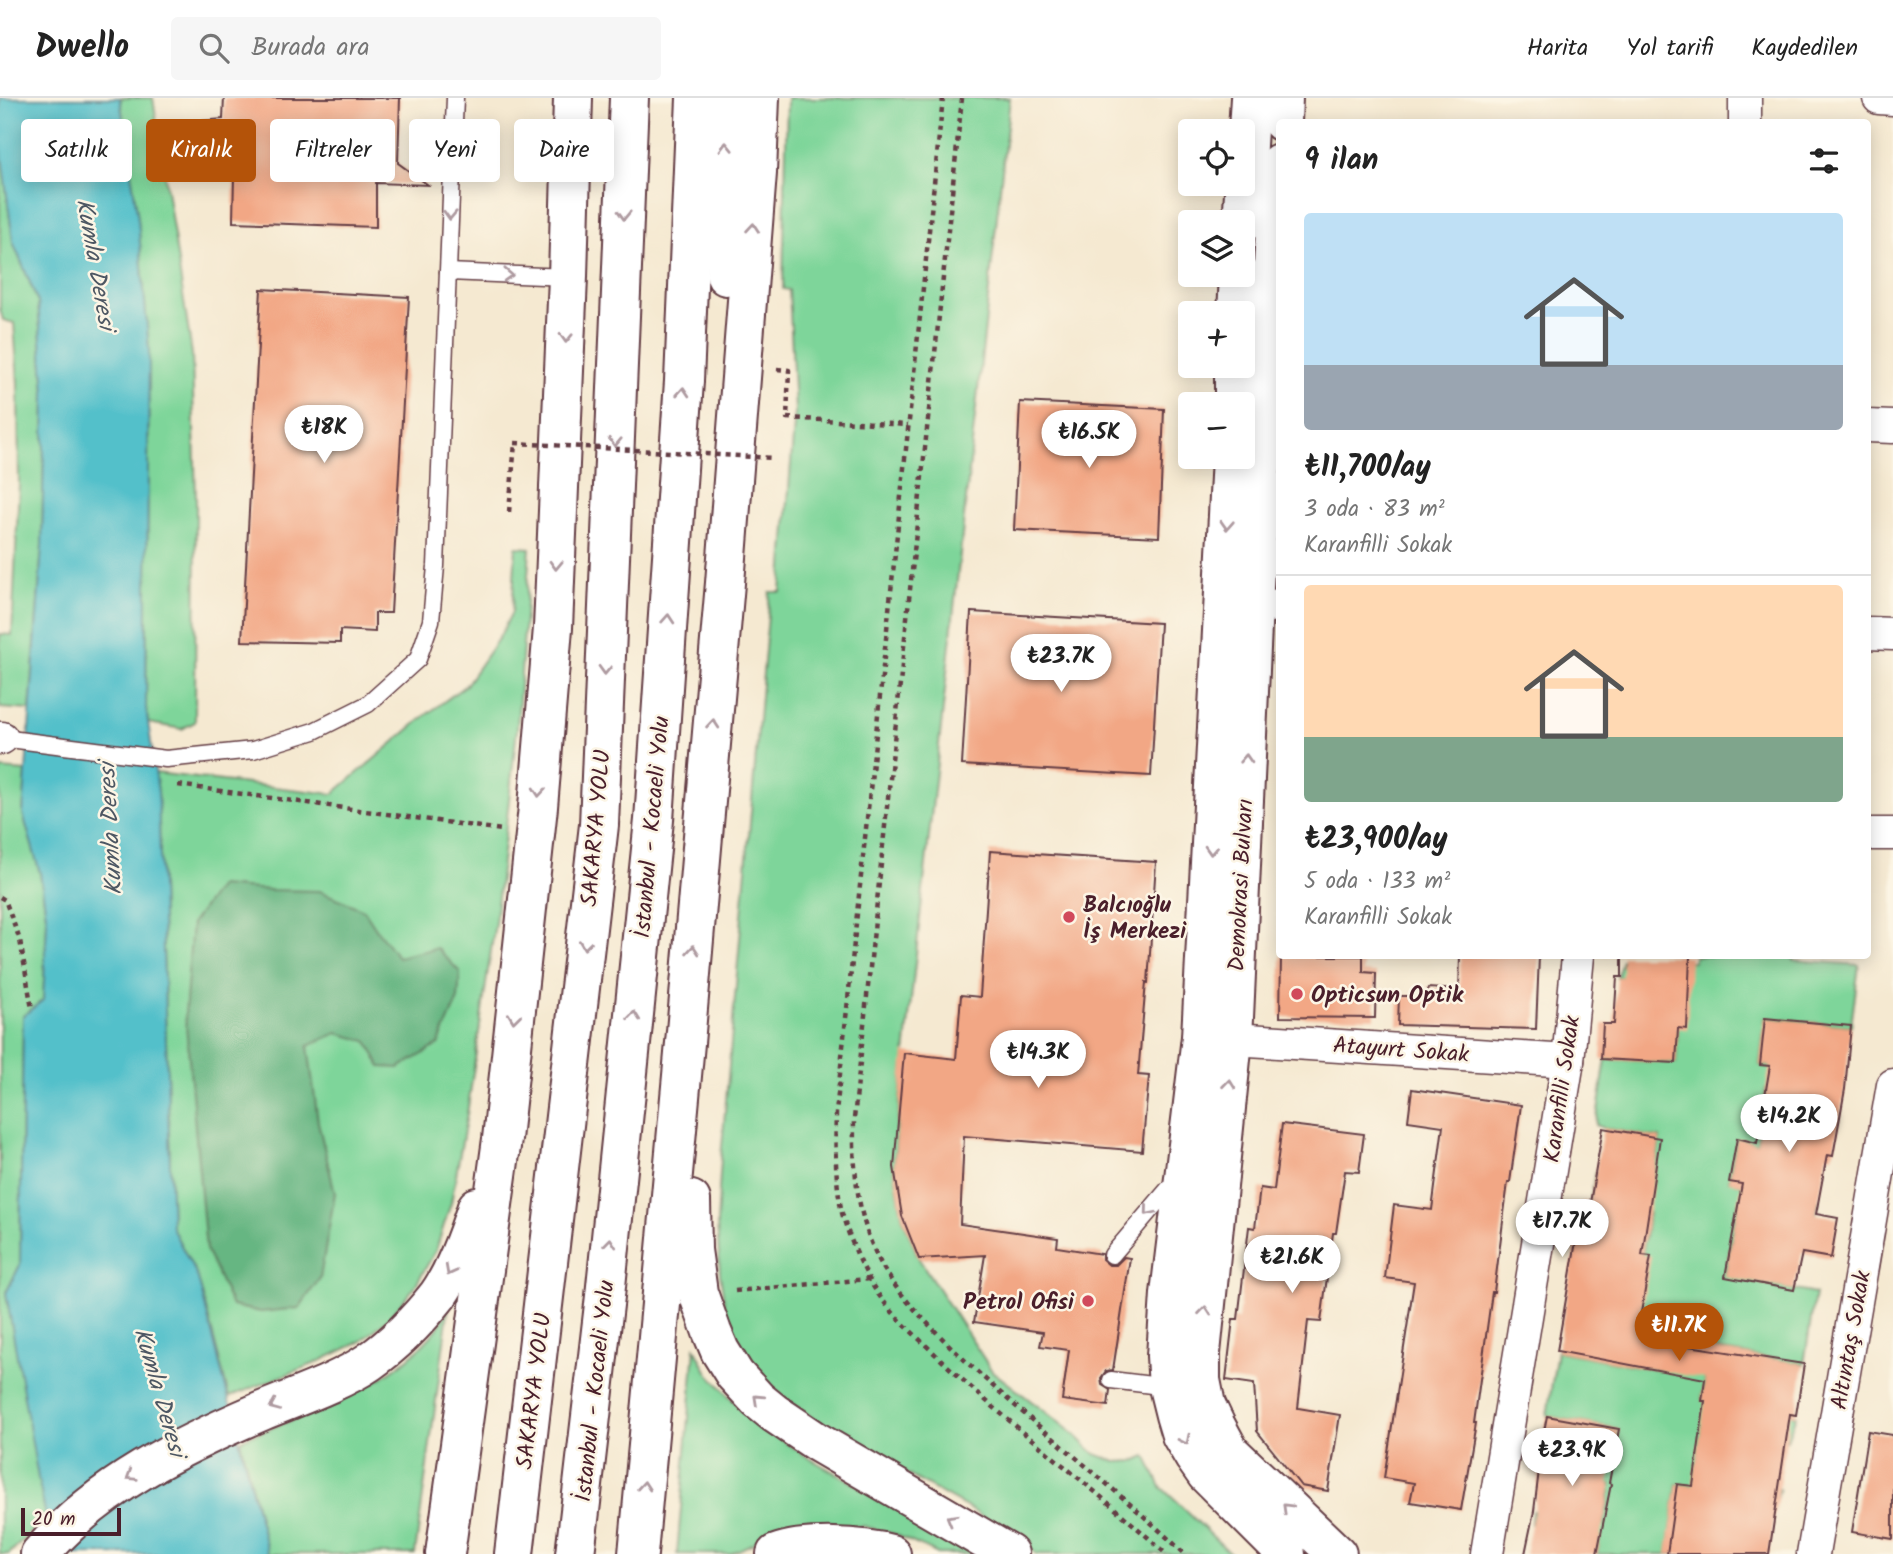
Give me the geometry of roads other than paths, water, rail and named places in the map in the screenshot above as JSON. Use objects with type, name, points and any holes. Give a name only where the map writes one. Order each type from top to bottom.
[{"type":"main road","points":[[444,1554],[502,1139],[538,807],[553,628],[573,98]]},
{"type":"main road","points":[[568,278],[594,98]]},
{"type":"main road","name":"SAKARYA YOLU","points":[[514,1554],[599,825],[629,98]]},
{"type":"main road","name":"İstanbul - Kocaeli Yolu","points":[[575,1554],[605,1296],[654,820],[684,381],[696,98]]},
{"type":"main road","points":[[725,98],[725,583]]},
{"type":"main road","points":[[638,1554],[725,583],[757,173],[760,98]]},
{"type":"main road","points":[[1243,210],[1250,98]]},
{"type":"main road","points":[[1282,119],[1283,98]]},
{"type":"main road","name":"Demokrasi Bulvarı","points":[[1253,392],[1276,189]]},
{"type":"main road","name":"Demokrasi Bulvarı","points":[[1233,469],[1252,604]]},
{"type":"main road","name":"Demokrasi Bulvarı","points":[[1251,469],[1252,604],[1217,1038],[1201,1380],[1206,1405],[1230,1452],[1337,1554]]},
{"type":"main road","name":"Demokrasi Bulvarı","points":[[1217,1038],[1186,1167],[1168,1320],[1168,1387],[1181,1435],[1206,1474],[1286,1554]]},
{"type":"main road","points":[[685,1043],[692,1250],[698,1293],[716,1342],[735,1375],[758,1400],[806,1435],[1009,1554]]},
{"type":"main road","points":[[45,1547],[79,1515],[122,1481],[160,1458],[202,1436],[324,1385],[369,1362],[405,1332],[439,1293],[464,1244],[502,1139]]},
{"type":"main road","points":[[776,1554],[838,1546],[870,1548],[891,1554]]},
{"type":"street","points":[[1745,98],[1745,119]]},
{"type":"street","points":[[1878,98],[1893,99]]},
{"type":"street","points":[[1871,426],[1893,427]]},
{"type":"street","points":[[1871,633],[1893,634]]},
{"type":"street","points":[[1871,834],[1893,834]]},
{"type":"street","name":"Karanfilli Sokak","points":[[1487,1554],[1568,1061],[1578,959]]},
{"type":"street","name":"Atayurt Sokak","points":[[1217,1038],[1568,1061]]},
{"type":"street","name":"Altıntaş Sokak","points":[[1813,1554],[1893,1085]]},
{"type":"lane","points":[[1,738],[166,759],[253,750],[314,731],[368,704],[418,659],[431,621],[436,566],[455,98]]},
{"type":"lane","points":[[448,272],[568,278]]},
{"type":"lane","points":[[1112,1255],[1186,1167]]},
{"type":"lane","points":[[1111,1380],[1168,1387]]},
{"type":"water","name":"Kumla Deresi","points":[[0,98],[120,98],[123,119],[21,119],[21,182],[132,182],[132,179],[149,350],[146,708],[158,792],[172,1228],[198,1278],[268,1554],[57,1554],[51,1541],[38,1478],[6,1293],[20,1265],[23,1016],[43,1000],[47,922],[40,873],[23,814],[42,546],[45,393],[38,302],[13,242],[0,142]]},
{"type":"place","name":"Balcıoğlu İş Merkezi","points":[[1069,917]]},
{"type":"place","name":"Opticsun Optik","points":[[1297,994]]},
{"type":"place","name":"Petrol Ofisi","points":[[1088,1301]]}]
